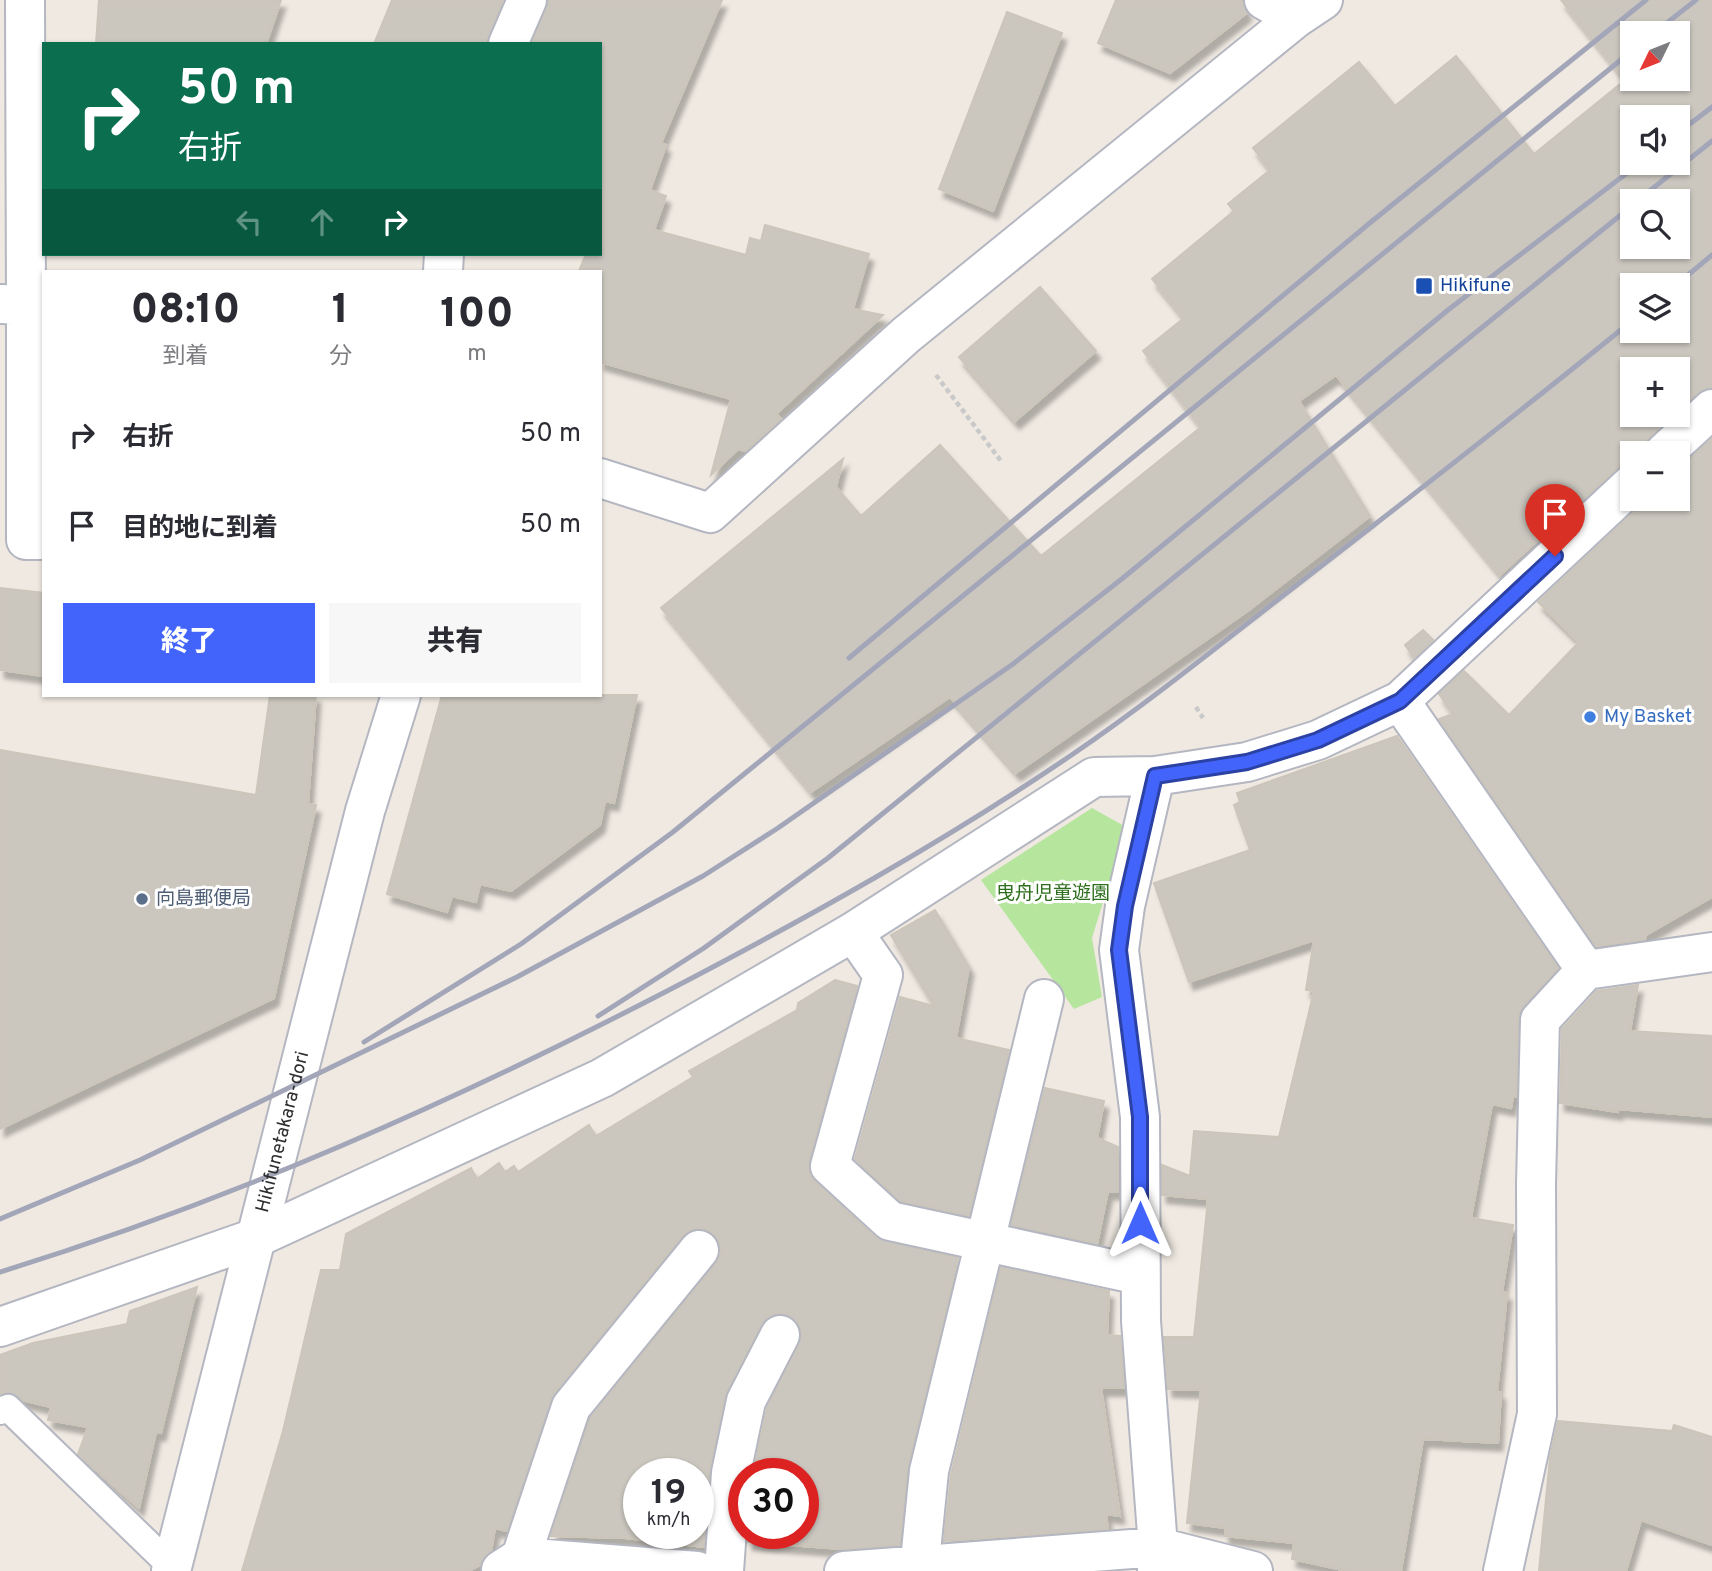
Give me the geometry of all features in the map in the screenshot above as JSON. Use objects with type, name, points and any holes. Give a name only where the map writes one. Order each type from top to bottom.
[{"type":"street","points":[[24,0],[23,305],[26,540],[42,540]]},
{"type":"street","points":[[509,42],[527,0]]},
{"type":"street","points":[[602,479],[710,513],[905,335],[1294,6]]},
{"type":"street","points":[[1677,441],[1712,408]]},
{"type":"street","points":[[0,1327],[258,1237],[602,1078],[853,932],[1094,777],[1155,776],[1247,762],[1318,740],[1400,701],[1620,495]]},
{"type":"street","name":"Hikifunetakara-dori","points":[[172,1569],[365,811],[400,697]]},
{"type":"street","points":[[1400,701],[1586,970]]},
{"type":"street","points":[[1155,776],[1125,906],[1119,950],[1140,1117],[1139,1275],[1158,1559]]},
{"type":"street","points":[[853,932],[883,975],[830,1166],[890,1221],[1139,1275]]},
{"type":"street","points":[[1503,1571],[1537,1414],[1536,1184],[1540,1020],[1586,970],[1712,952]]},
{"type":"street","points":[[919,1569],[929,1471],[1044,999]]},
{"type":"street","points":[[697,1571],[510,1564],[571,1408],[699,1250]]},
{"type":"street","points":[[724,1571],[731,1473],[747,1401],[780,1335]]},
{"type":"street","points":[[844,1571],[1158,1559],[1253,1571]]},
{"type":"lane","points":[[0,1411],[8,1408],[172,1569]]},
{"type":"path","points":[[905,335],[1001,461]]},
{"type":"green space","name":"曳舟児童遊園","points":[[1092,808],[1126,827],[1092,938],[1102,997],[1074,1009],[981,880]]},
{"type":"building","points":[[99,0],[281,0],[267,42],[96,42]]},
{"type":"building","points":[[392,0],[503,0],[488,42],[375,42]]},
{"type":"building","points":[[548,0],[722,0],[661,143],[666,145],[650,190],[666,196],[654,230],[746,255],[750,238],[761,241],[765,225],[869,254],[853,309],[883,315],[776,414],[781,419],[745,451],[738,449],[711,475],[731,399],[602,363],[602,270],[579,270],[585,256],[602,256],[602,42],[533,42]]},
{"type":"building","points":[[1116,0],[1242,0],[1247,13],[1170,73],[1098,43]]},
{"type":"building","points":[[1561,0],[1712,0],[1712,388],[1698,392],[1690,399],[1690,357],[1620,357],[1620,427],[1660,427],[1648,441],[1620,441],[1620,466],[1500,575],[1336,375],[1299,401],[1370,516],[1249,610],[1016,773],[950,697],[811,792],[661,608],[843,459],[836,487],[861,516],[940,445],[1041,556],[1201,427],[1143,351],[1184,318],[1152,279],[1234,211],[1228,204],[1270,170],[1253,148],[1359,62],[1395,106],[1456,56],[1534,154],[1620,84],[1620,91],[1690,91],[1690,21],[1620,21],[1620,74]]},
{"type":"building","points":[[1007,12],[1062,33],[993,211],[939,189]]},
{"type":"building","points":[[1040,287],[1096,351],[1015,421],[959,357]]},
{"type":"building","points":[[1712,439],[1712,897],[1646,935],[1645,939],[1596,946],[1439,719],[1453,714],[1439,694],[1464,671],[1509,715],[1579,642],[1538,602],[1635,511],[1690,511],[1690,458]]},
{"type":"building","points":[[0,588],[42,593],[42,676],[0,670]]},
{"type":"building","points":[[1423,630],[1433,640],[1414,658],[1405,645]]},
{"type":"building","points":[[637,695],[614,803],[605,801],[600,825],[511,891],[480,884],[476,902],[452,896],[447,912],[387,894],[441,697]]},
{"type":"building","points":[[270,697],[316,697],[308,804],[316,805],[274,998],[0,1129],[0,750],[256,795]]},
{"type":"building","points":[[1397,736],[1558,968],[1524,1005],[1518,1019],[1516,1097],[1513,1097],[1511,1108],[1492,1104],[1471,1218],[1513,1225],[1502,1292],[1507,1293],[1497,1392],[1501,1392],[1498,1443],[1423,1439],[1401,1571],[1347,1571],[1292,1559],[1294,1543],[1225,1536],[1225,1528],[1187,1523],[1201,1390],[1168,1389],[1164,1337],[1194,1337],[1208,1199],[1162,1195],[1162,1165],[1190,1176],[1194,1131],[1279,1137],[1314,991],[1306,990],[1314,940],[1189,982],[1154,883],[1250,850],[1234,805],[1240,802],[1237,793]]},
{"type":"building","points":[[935,910],[969,967],[956,1038],[1009,1050],[969,1216],[900,1201],[855,1159],[900,997],[934,1006],[891,935]]},
{"type":"building","points":[[835,980],[857,986],[809,1160],[809,1173],[815,1182],[876,1238],[958,1258],[908,1466],[900,1545],[842,1549],[819,1547],[819,1458],[756,1458],[767,1408],[802,1335],[798,1323],[789,1315],[780,1313],[769,1316],[761,1325],[725,1396],[712,1458],[623,1458],[623,1538],[551,1536],[590,1418],[716,1263],[721,1253],[719,1242],[712,1233],[702,1228],[691,1230],[682,1236],[554,1393],[507,1531],[495,1528],[491,1551],[480,1565],[469,1571],[242,1571],[283,1431],[321,1270],[340,1270],[346,1234],[471,1168],[477,1179],[499,1163],[505,1172],[514,1166],[518,1172],[589,1125],[596,1136],[693,1077],[689,1071],[797,1010],[798,1003]]},
{"type":"building","points":[[1638,985],[1630,1031],[1712,1036],[1712,1117],[1618,1109],[1618,1112],[1560,1103],[1562,1029],[1597,991]]},
{"type":"building","points":[[1045,1088],[1104,1101],[1097,1138],[1118,1147],[1118,1192],[1108,1191],[1097,1244],[1011,1225]]},
{"type":"building","points":[[1001,1267],[1109,1291],[1107,1335],[1120,1336],[1124,1388],[1101,1388],[1120,1516],[1106,1514],[1108,1529],[944,1541],[951,1475]]},
{"type":"building","points":[[197,1287],[161,1433],[156,1432],[139,1508],[78,1454],[88,1427],[48,1420],[51,1407],[22,1400],[12,1393],[0,1394],[0,1355],[33,1343],[127,1324],[130,1311]]},
{"type":"building","points":[[1558,1421],[1672,1431],[1674,1425],[1712,1437],[1712,1545],[1641,1520],[1626,1571],[1539,1571],[1550,1458]]},
{"type":"railway","points":[[849,658],[1371,222],[1646,0]]},
{"type":"railway","points":[[1669,21],[1696,0]]},
{"type":"railway","points":[[364,1042],[521,944],[673,832],[1620,61]]},
{"type":"railway","points":[[1690,124],[1712,107]]},
{"type":"railway","points":[[1652,189],[1712,141]]},
{"type":"railway","points":[[0,1219],[140,1160],[517,977],[703,876],[778,828],[1013,664],[1123,578],[1448,310],[1624,175]]},
{"type":"railway","points":[[598,1016],[704,948],[828,858],[1620,216]]},
{"type":"railway","points":[[1690,273],[1712,255]]},
{"type":"railway","points":[[0,1272],[87,1244],[257,1181],[424,1109],[669,990],[874,878],[975,818],[1132,712],[1620,330]]},
{"type":"place","name":"Hikifune","points":[[1424,286]]},
{"type":"place","name":"My Basket","points":[[1590,717]]},
{"type":"place","name":"向島郵便局","points":[[142,899]]},
{"type":"route","points":[[1140,1223],[1140,1117],[1119,950],[1125,906],[1155,776],[1247,762],[1318,740],[1400,701],[1555,556]]}]
